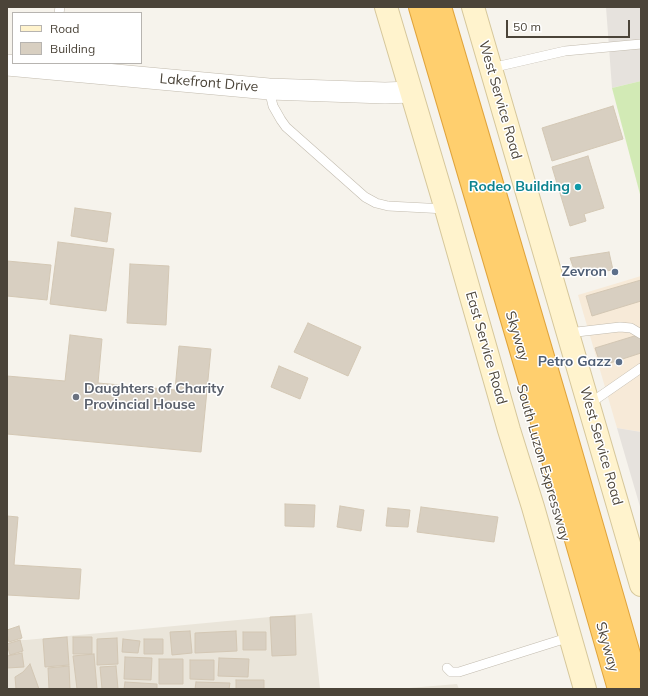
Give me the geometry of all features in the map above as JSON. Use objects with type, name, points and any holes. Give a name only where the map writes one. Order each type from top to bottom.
[{"type":"highway","name":"South Luzon Expressway","points":[[410,7],[608,689]]},
{"type":"highway","name":"Skyway","points":[[420,7],[619,689]]},
{"type":"highway","name":"Skyway","points":[[440,7],[639,689]]},
{"type":"highway","points":[[453,7],[641,654]]},
{"type":"main road","name":"East Service Road","points":[[386,7],[585,689]]},
{"type":"main road","name":"West Service Road","points":[[473,7],[641,586]]},
{"type":"street","name":"Lakefront Drive","points":[[7,65],[66,67],[269,89],[385,93],[411,92]]},
{"type":"lane","points":[[490,68],[565,51],[641,44]]},
{"type":"lane","points":[[269,89],[274,106],[286,127],[365,197],[376,203],[388,206],[446,209]]},
{"type":"lane","points":[[568,333],[620,327],[631,328],[641,334]]},
{"type":"lane","points":[[589,404],[641,368]]},
{"type":"lane","points":[[447,668],[451,672],[458,672],[570,637]]},
{"type":"shaded area","points":[[606,7],[641,7],[641,81],[612,88]]},
{"type":"shaded area","name":"Petro Gazz","points":[[641,276],[641,432],[617,428],[578,295]]},
{"type":"shaded area","points":[[617,428],[641,432],[641,510]]},
{"type":"shaded area","points":[[312,613],[320,689],[7,689],[7,640],[26,640]]},
{"type":"shaded area","points":[[457,684],[459,689],[397,689]]},
{"type":"green space","points":[[641,81],[641,198],[612,88]]},
{"type":"building","points":[[613,106],[623,139],[552,161],[542,128]]},
{"type":"building","name":"Rodeo Building","points":[[588,156],[604,208],[584,214],[586,221],[570,226],[552,167]]},
{"type":"building","points":[[75,208],[111,213],[107,242],[71,236]]},
{"type":"building","points":[[58,242],[114,249],[106,311],[50,304]]},
{"type":"building","points":[[609,252],[613,270],[576,275],[570,258]]},
{"type":"building","points":[[7,261],[51,265],[47,300],[7,296]]},
{"type":"building","points":[[130,264],[169,266],[166,325],[127,323]]},
{"type":"building","points":[[641,280],[641,301],[592,316],[586,296]]},
{"type":"building","points":[[308,323],[361,347],[348,376],[294,352]]},
{"type":"building","points":[[641,334],[641,353],[601,366],[595,348]]},
{"type":"building","points":[[70,335],[102,339],[98,383],[175,390],[179,346],[211,349],[201,452],[7,434],[7,376],[65,381]]},
{"type":"building","points":[[279,366],[308,378],[300,399],[271,387]]},
{"type":"building","points":[[285,504],[315,505],[314,527],[285,526]]},
{"type":"building","points":[[340,506],[364,510],[361,531],[337,527]]},
{"type":"building","points":[[421,507],[498,517],[494,542],[417,532]]},
{"type":"building","points":[[388,508],[410,510],[408,527],[386,526]]},
{"type":"building","points":[[7,516],[18,517],[14,565],[81,569],[79,599],[7,595]]},
{"type":"building","points":[[295,616],[296,655],[272,656],[270,617]]},
{"type":"building","points":[[19,626],[22,638],[9,642],[7,630]]},
{"type":"building","points":[[190,631],[192,653],[172,655],[170,632]]},
{"type":"building","points":[[236,631],[237,651],[195,653],[195,633]]},
{"type":"building","points":[[243,632],[266,632],[266,650],[243,650]]},
{"type":"building","points":[[67,637],[69,665],[45,667],[43,639]]},
{"type":"building","points":[[73,637],[92,637],[92,654],[73,654]]},
{"type":"building","points":[[117,638],[118,664],[97,665],[97,639]]},
{"type":"building","points":[[123,639],[140,641],[138,653],[122,652]]},
{"type":"building","points":[[144,639],[163,639],[163,654],[144,654]]},
{"type":"building","points":[[20,640],[23,651],[10,655],[7,644]]},
{"type":"building","points":[[22,653],[24,667],[7,668],[7,656]]},
{"type":"building","points":[[94,654],[97,689],[77,689],[73,656]]},
{"type":"building","points":[[125,657],[152,658],[151,680],[124,679]]},
{"type":"building","points":[[219,658],[249,659],[248,677],[218,676]]},
{"type":"building","points":[[159,659],[183,659],[183,684],[159,684]]},
{"type":"building","points":[[190,660],[214,660],[214,680],[190,679]]},
{"type":"building","points":[[30,664],[39,689],[16,689],[15,677],[23,672]]},
{"type":"building","points":[[69,666],[70,689],[49,689],[48,668]]},
{"type":"building","points":[[116,666],[118,689],[102,689],[100,667]]},
{"type":"building","points":[[236,680],[264,680],[264,689],[236,689]]},
{"type":"building","points":[[125,682],[157,684],[157,689],[124,689]]},
{"type":"building","points":[[196,682],[230,683],[229,689],[195,689]]},
{"type":"place","name":"Rodeo Building","points":[[578,187]]},
{"type":"place","name":"Zevron","points":[[615,272]]},
{"type":"place","name":"Petro Gazz","points":[[619,362]]},
{"type":"place","name":"Daughters of Charity Provincial House","points":[[76,397]]}]
